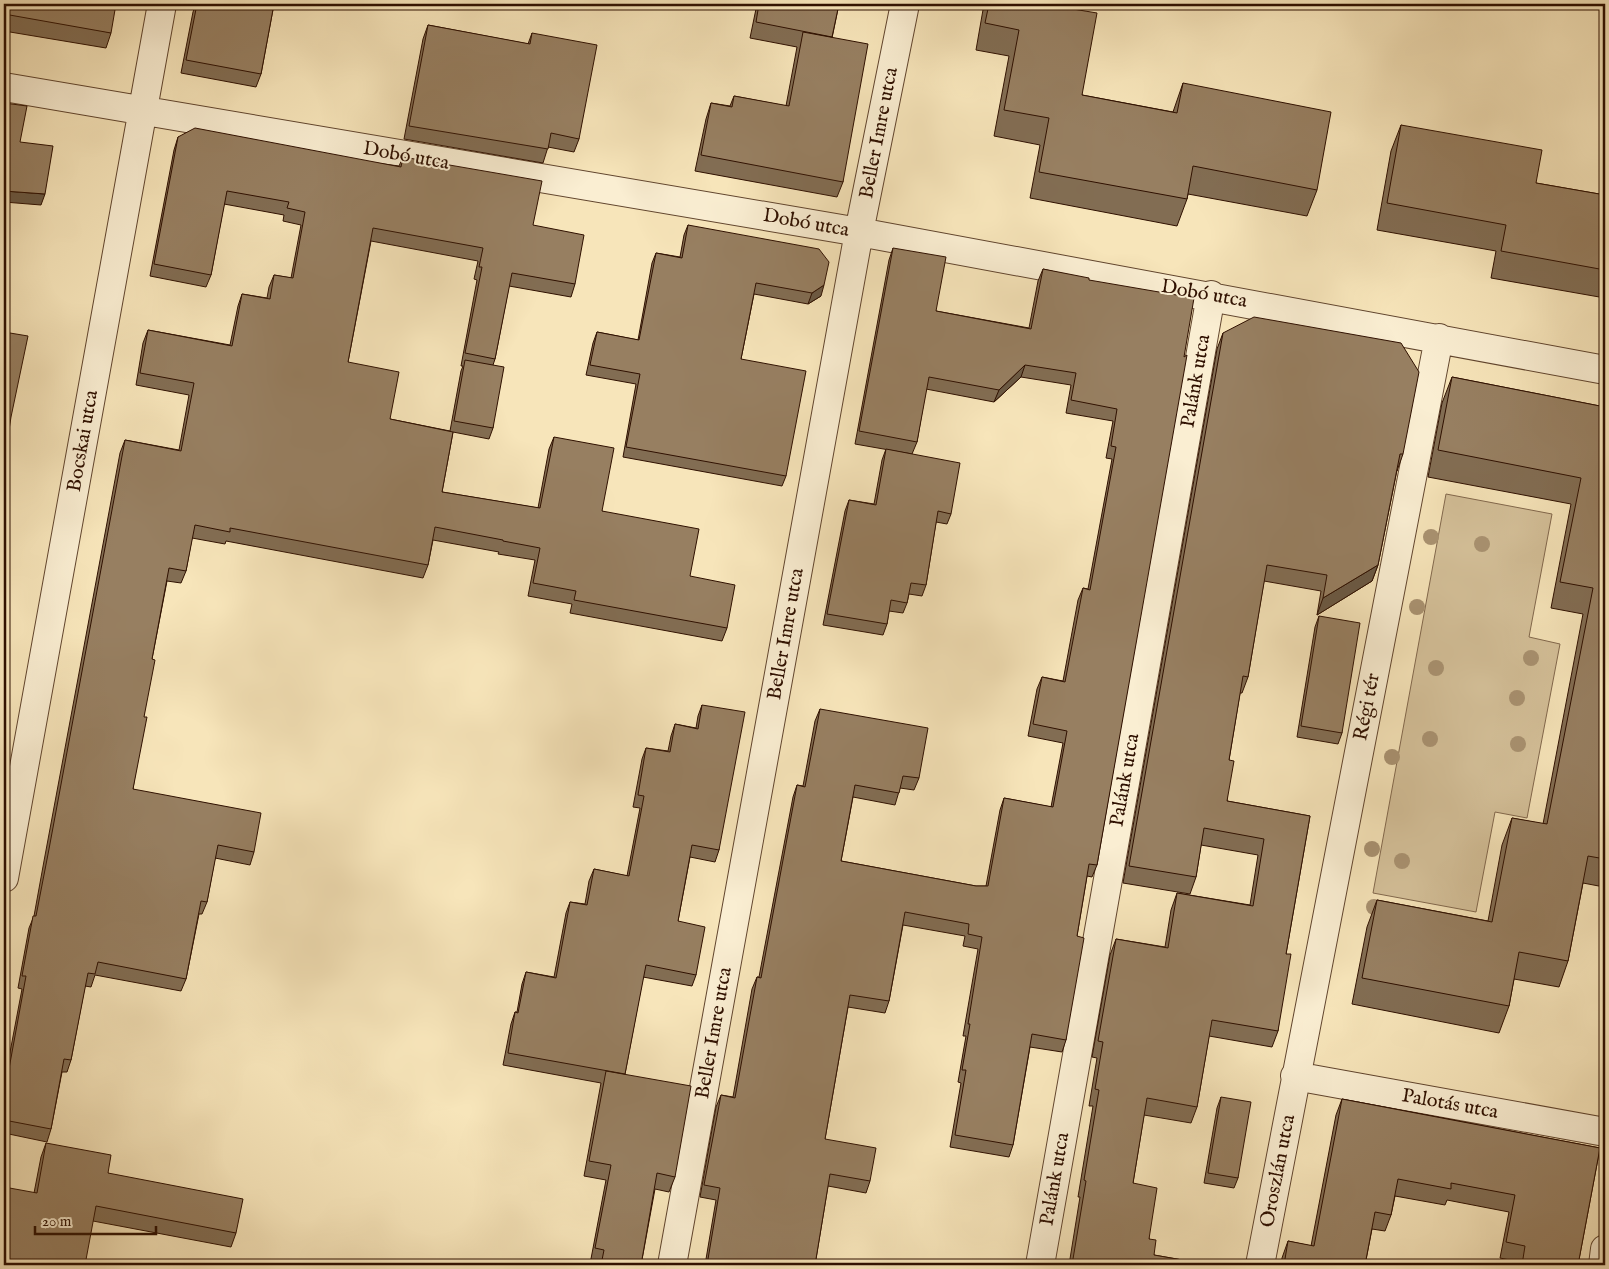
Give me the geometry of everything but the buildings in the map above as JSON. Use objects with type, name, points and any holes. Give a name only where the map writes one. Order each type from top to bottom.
[{"type":"street","name":"Bocskai utca","points":[[4,878],[162,4]]},
{"type":"street","name":"Beller Imre utca","points":[[672,1265],[859,232],[904,4]]},
{"type":"street","name":"Dobó utca","points":[[4,87],[859,232],[1211,295],[1605,370]]},
{"type":"street","name":"Palánk utca","points":[[1040,1265],[1211,295]]},
{"type":"street","name":"Régi tér","points":[[1295,1076],[1439,338]]},
{"type":"street","name":"Palotás utca","points":[[1295,1076],[1605,1132]]},
{"type":"street","name":"Oroszlán utca","points":[[1260,1265],[1295,1076]]},
{"type":"street","points":[[1603,1265],[1605,1249]]},
{"type":"shaded area","points":[[1446,494],[1552,514],[1529,637],[1560,644],[1527,818],[1495,812],[1476,912],[1373,893]]}]
